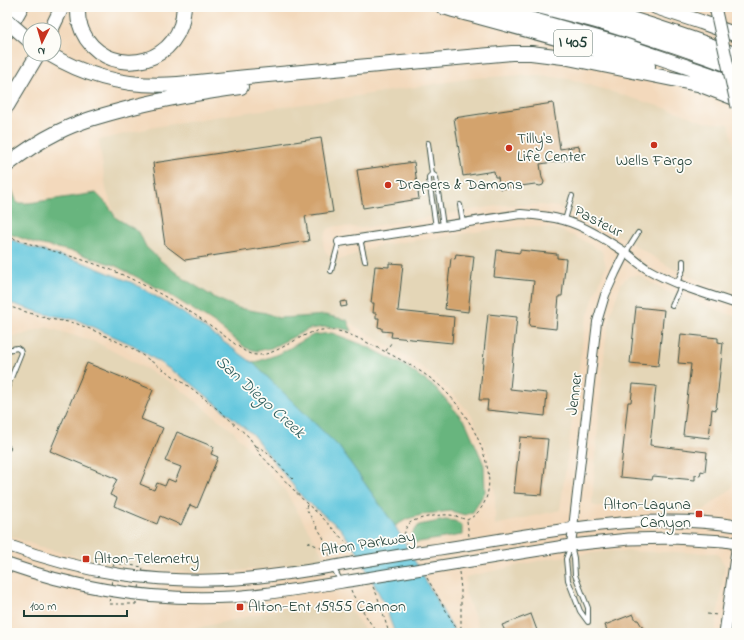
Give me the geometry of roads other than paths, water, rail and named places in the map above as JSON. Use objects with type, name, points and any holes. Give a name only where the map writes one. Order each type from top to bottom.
[{"type":"highway","points":[[7,32],[21,7]]},
{"type":"highway","points":[[55,22],[62,7]]},
{"type":"highway","points":[[78,7],[79,23],[92,46],[101,54],[127,62],[143,61],[165,50],[179,32],[182,25],[184,7]]},
{"type":"highway","name":"I 405","points":[[443,7],[628,59],[737,99]]},
{"type":"highway","points":[[487,7],[623,45],[737,85]]},
{"type":"highway","points":[[542,7],[644,35],[737,68]]},
{"type":"highway","name":"I 405","points":[[589,7],[663,29],[737,55]]},
{"type":"highway","points":[[656,7],[737,35]]},
{"type":"highway","points":[[7,21],[22,34]]},
{"type":"highway","points":[[7,165],[29,149],[69,127],[95,117],[148,103],[232,88],[512,53]]},
{"type":"highway","points":[[62,61],[86,72],[118,82],[168,85],[512,53],[531,53],[563,57],[702,85]]},
{"type":"highway","points":[[7,106],[33,62]]},
{"type":"main road","points":[[715,7],[737,106]]},
{"type":"main road","name":"Alton Parkway","points":[[7,545],[40,557],[109,573],[163,579],[202,580],[236,579],[279,574],[332,563],[352,563],[414,550],[470,544],[615,523],[652,521],[703,522],[737,526]]},
{"type":"main road","name":"Alton Parkway","points":[[7,564],[39,574],[88,586],[130,593],[165,596],[214,597],[247,595],[361,579],[427,573],[458,563],[571,545],[629,539],[658,538],[703,540],[737,544]]},
{"type":"main road","points":[[725,633],[737,550]]},
{"type":"street","name":"Pasteur","points":[[339,242],[521,214],[541,215],[565,220],[581,227],[626,252],[648,269],[679,285],[737,304]]},
{"type":"street","name":"Jenner","points":[[571,545],[597,322],[614,272],[626,252]]},
{"type":"lane","points":[[428,143],[432,174],[436,178],[440,227]]},
{"type":"lane","points":[[432,174],[429,177],[429,180],[440,227]]},
{"type":"lane","points":[[565,220],[572,196]]},
{"type":"lane","points":[[460,205],[463,223]]},
{"type":"lane","points":[[626,252],[638,233]]},
{"type":"lane","points":[[360,238],[365,261]]},
{"type":"lane","points":[[331,272],[339,242]]},
{"type":"lane","points":[[672,306],[683,269],[683,261]]},
{"type":"lane","points":[[7,350],[17,348],[21,353],[7,388]]},
{"type":"lane","points":[[571,545],[574,558],[575,575],[588,608],[588,622],[580,611],[568,580],[566,559],[571,545]]},
{"type":"lane","points":[[332,563],[341,582]]},
{"type":"water","name":"San Diego Creek","points":[[7,238],[30,247],[84,263],[135,284],[183,313],[253,363],[339,447],[395,526],[455,633],[395,633],[383,601],[356,550],[340,528],[304,499],[252,434],[191,383],[133,345],[77,320],[45,314],[7,302]]},
{"type":"place","name":"Wells Fargo","points":[[654,145]]},
{"type":"place","name":"Tilly's Life Center","points":[[509,148]]},
{"type":"place","name":"Drapers & Damons","points":[[388,185]]},
{"type":"place","name":"Alton-Laguna Canyon","points":[[699,514]]},
{"type":"place","name":"Alton-Telemetry","points":[[86,559]]},
{"type":"place","name":"Alton-Ent 15955 Cannon","points":[[240,607]]}]
